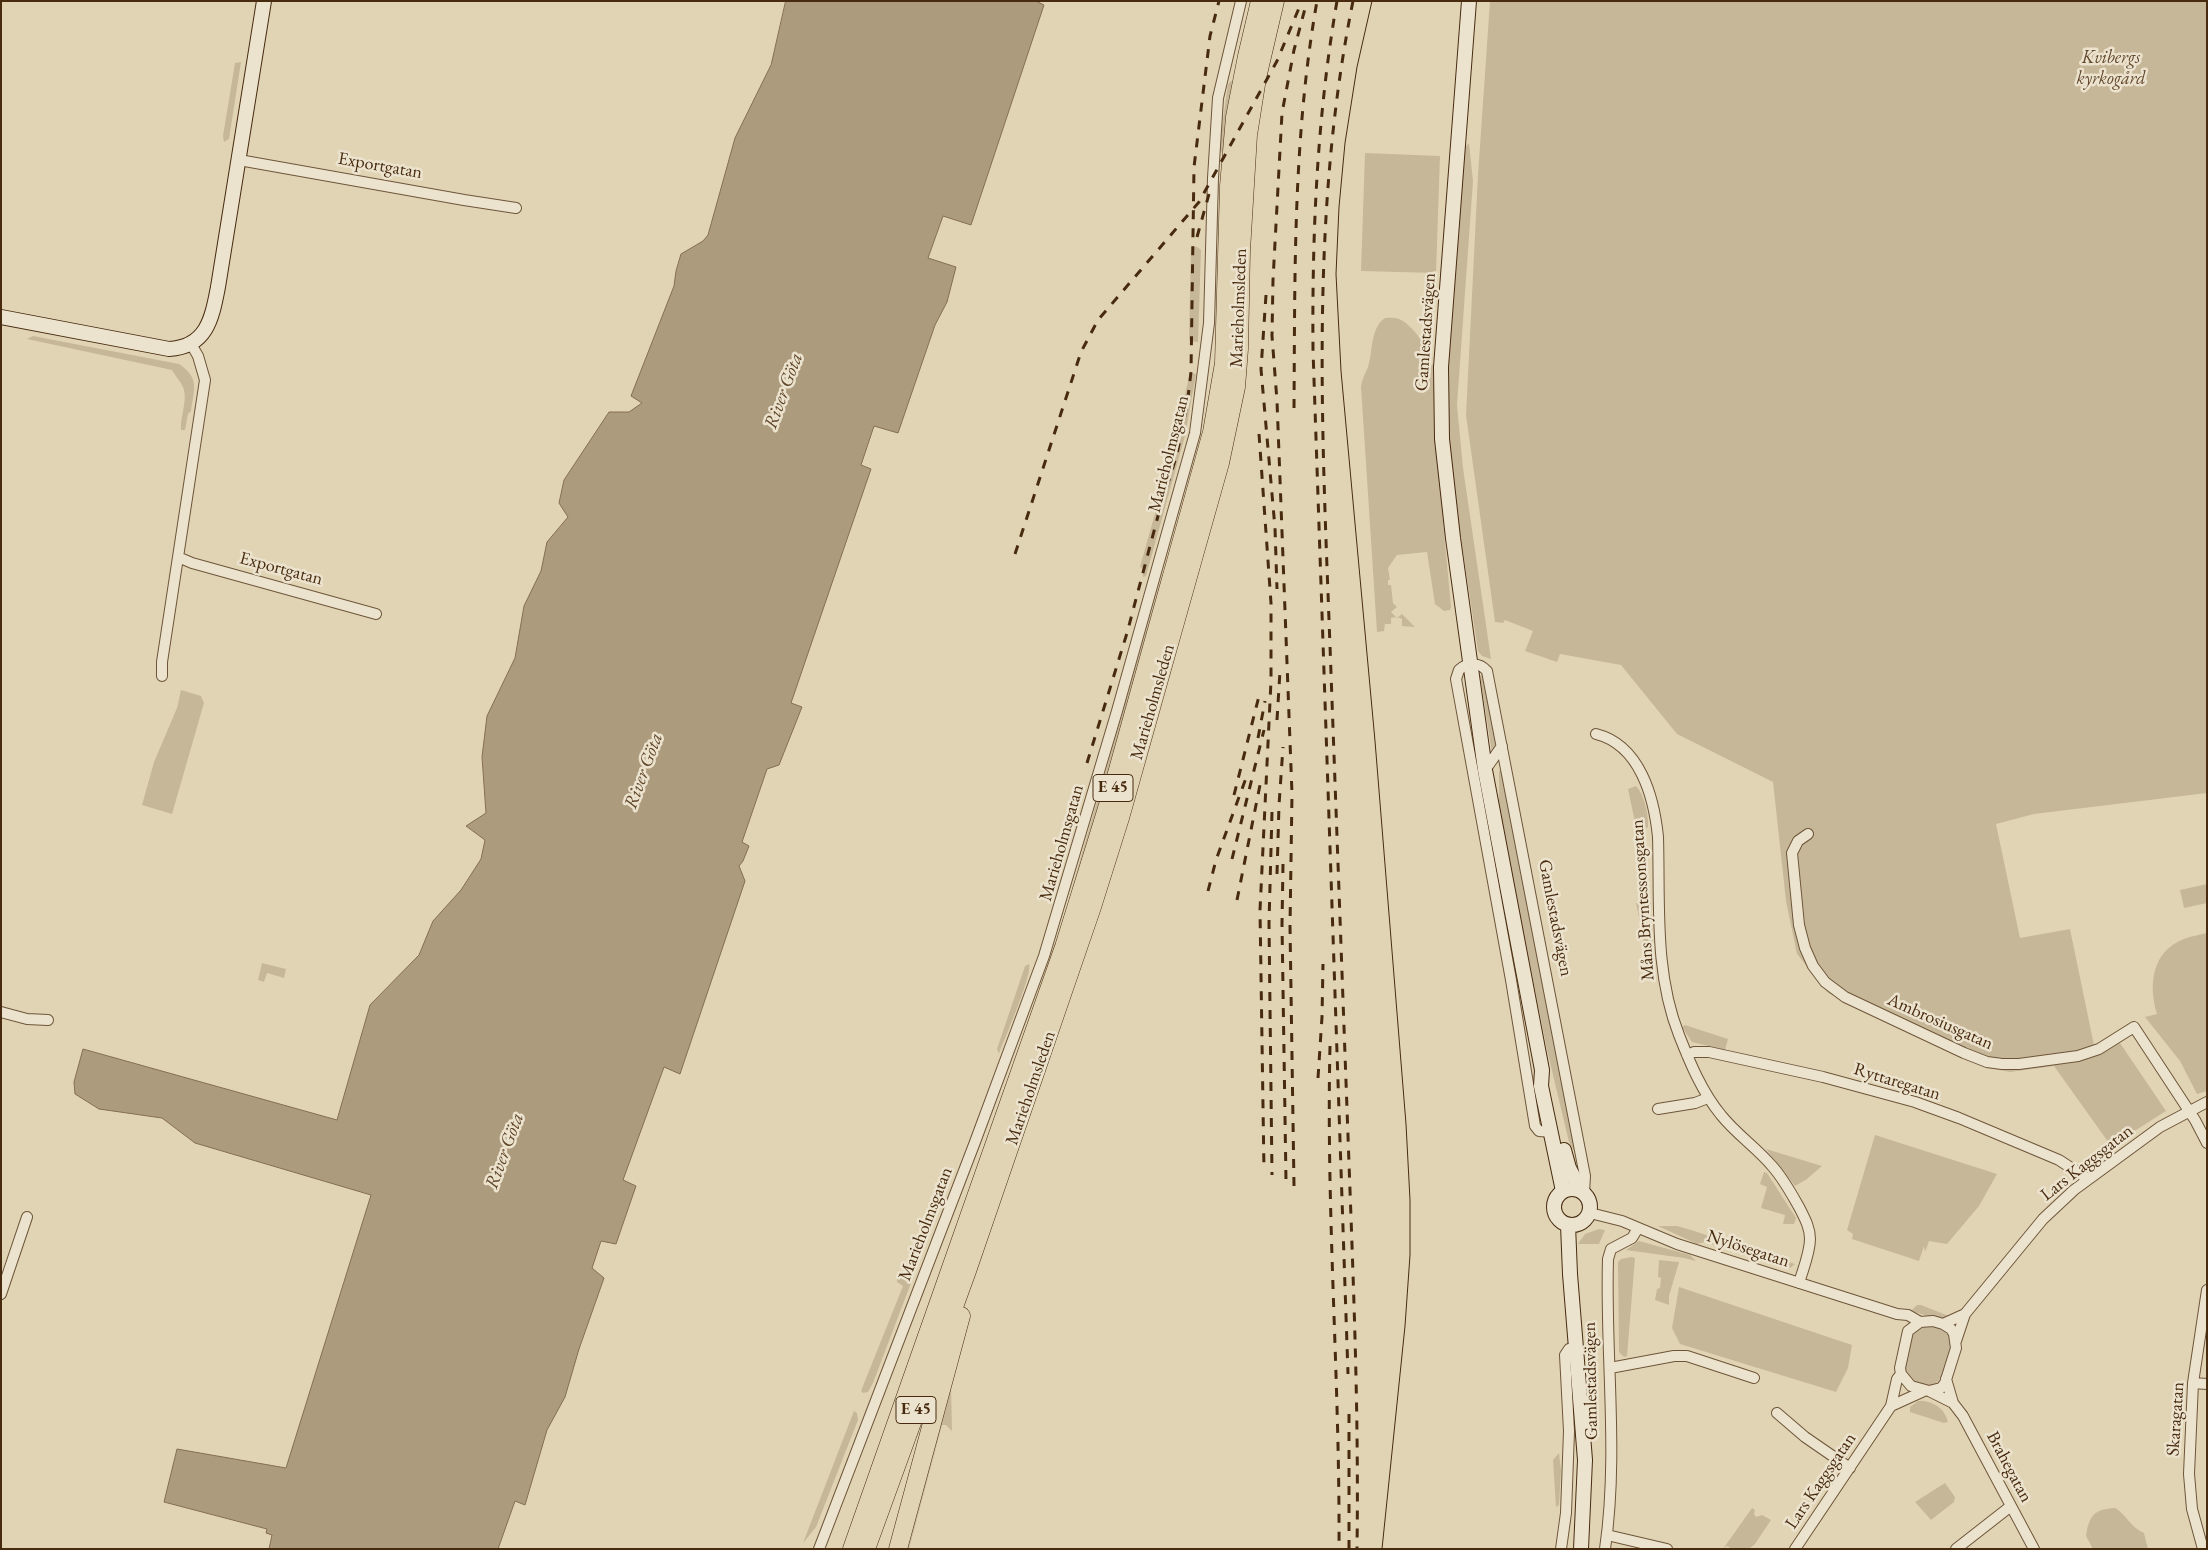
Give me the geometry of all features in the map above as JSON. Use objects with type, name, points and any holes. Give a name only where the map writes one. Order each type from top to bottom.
[{"type":"highway","name":"Marieholmsleden","points":[[852,1549],[1064,947],[1109,802],[1207,451],[1219,401],[1224,363],[1229,186],[1234,124],[1260,1]]},
{"type":"highway","name":"Marieholmsleden","points":[[866,1549],[966,1271],[1092,907],[1120,818],[1229,425],[1240,349],[1242,251],[1248,135],[1257,78],[1275,1]]},
{"type":"highway","points":[[898,1549],[962,1313],[966,1271]]},
{"type":"street","points":[[1,317],[169,349],[182,348],[200,337],[212,318],[264,1]]},
{"type":"street","name":"Marieholmsgatan","points":[[819,1549],[1047,948],[1115,720],[1186,467],[1195,432],[1206,356],[1214,143],[1218,98],[1241,1]]},
{"type":"street","name":"Gamlestadsvägen","points":[[1469,1],[1444,325],[1440,402],[1445,476],[1485,770],[1542,1070],[1548,1083],[1569,1168],[1582,1192]]},
{"type":"street","name":"Exportgatan","points":[[239,160],[516,208]]},
{"type":"street","points":[[162,676],[162,662],[205,380],[198,356],[191,344]]},
{"type":"street","name":"Exportgatan","points":[[178,557],[192,564],[376,614]]},
{"type":"street","points":[[1470,664],[1459,670],[1456,679],[1511,980],[1535,1126],[1539,1131],[1552,1132]]},
{"type":"street","name":"Gamlestadsvägen","points":[[1470,664],[1479,664],[1487,671],[1585,1176],[1582,1192]]},
{"type":"street","name":"Måns Bryntessonsgatan","points":[[1596,734],[1613,740],[1630,756],[1643,778],[1652,801],[1658,837],[1659,931],[1662,960],[1666,993],[1678,1033],[1708,1098],[1722,1117],[1772,1165],[1803,1215],[1810,1241],[1799,1283]]},
{"type":"street","points":[[1485,770],[1502,746]]},
{"type":"street","name":"Ambrosiusgatan","points":[[1808,834],[1794,845],[1792,853],[1799,926],[1804,948],[1813,966],[1833,989],[1964,1053],[1987,1062],[2002,1064],[2019,1064],[2078,1056],[2099,1049],[2134,1027],[2188,1110]]},
{"type":"street","points":[[1,1012],[27,1019],[48,1020]]},
{"type":"street","name":"Ryttaregatan","points":[[1687,1055],[1694,1052],[1708,1052],[1886,1094],[1960,1118],[2008,1138],[2059,1160],[2088,1179]]},
{"type":"street","name":"Gamlestadsvägen","points":[[1542,1070],[1541,1086],[1563,1191]]},
{"type":"street","points":[[1658,1108],[1695,1103],[1708,1098]]},
{"type":"street","name":"Lars Kaggsgatan","points":[[1956,1341],[1965,1314],[2043,1220],[2088,1179],[2152,1133],[2188,1110],[2207,1102]]},
{"type":"street","points":[[2188,1110],[2207,1142]]},
{"type":"street","points":[[1572,1189],[1582,1192],[1590,1200],[1590,1213],[1581,1223],[1568,1225],[1558,1219],[1554,1209],[1555,1200],[1563,1191],[1572,1189]]},
{"type":"street","name":"Nylösegatan","points":[[1590,1213],[1622,1221],[1677,1244],[1897,1314],[1908,1315],[1920,1322]]},
{"type":"street","points":[[1,1294],[27,1217]]},
{"type":"street","name":"Gamlestadsvägen","points":[[1568,1225],[1582,1413],[1584,1485],[1580,1549]]},
{"type":"street","name":"Gamlestadsvägen","points":[[1605,1549],[1611,1454],[1608,1254],[1612,1249],[1632,1238],[1638,1228]]},
{"type":"street","name":"Skaragatan","points":[[2204,1549],[2192,1509],[2189,1489],[2193,1383],[2207,1290]]},
{"type":"street","points":[[1897,1314],[1908,1333]]},
{"type":"street","name":"Lars Kaggsgatan","points":[[1943,1324],[1965,1314]]},
{"type":"street","points":[[1891,1406],[1926,1391],[1941,1388],[1946,1379],[1956,1341],[1951,1329],[1943,1324],[1933,1322],[1920,1322],[1908,1333],[1900,1368],[1900,1374],[1911,1386],[1926,1391]]},
{"type":"street","name":"Gamlestadsvägen","points":[[1562,1549],[1567,1485],[1568,1431],[1565,1355],[1569,1349],[1576,1348]]},
{"type":"street","points":[[1610,1368],[1674,1356],[1687,1356],[1754,1378]]},
{"type":"street","name":"Lars Kaggsgatan","points":[[1795,1549],[1891,1406],[1897,1379],[1900,1374]]},
{"type":"street","name":"Brahegatan","points":[[1946,1379],[1953,1403],[1963,1416],[2034,1549]]},
{"type":"street","points":[[2193,1383],[2207,1384]]},
{"type":"street","name":"Brahegatan","points":[[1926,1391],[1953,1403]]},
{"type":"street","points":[[1777,1413],[1805,1437],[1850,1468]]},
{"type":"street","points":[[1567,1485],[1584,1485]]},
{"type":"street","points":[[1956,1549],[2011,1506]]},
{"type":"street","name":"Gamlestadsvägen","points":[[1574,1549],[1582,1514]]},
{"type":"street","points":[[1607,1534],[1667,1549]]},
{"type":"green space","name":"Kvibergs kyrkogård","points":[[1490,1],[2207,1],[2207,793],[2034,814],[1996,824],[2020,938],[2070,929],[2096,1055],[2120,1043],[2166,1111],[2111,1146],[2054,1066],[2010,1072],[1988,1068],[1828,993],[1797,954],[1786,901],[1773,782],[1677,734],[1621,665],[1560,654],[1557,662],[1525,651],[1533,631],[1505,620],[1503,623],[1495,622],[1466,415],[1478,175]]},
{"type":"green space","points":[[241,62],[229,139],[224,142],[223,136],[235,63]]},
{"type":"green space","points":[[1233,81],[1223,150],[1218,155],[1228,84]]},
{"type":"green space","points":[[1469,143],[1473,181],[1457,405],[1463,468],[1491,659],[1482,656],[1478,651],[1449,444],[1448,365],[1465,147]]},
{"type":"green space","points":[[1365,153],[1440,156],[1436,273],[1361,271]]},
{"type":"green space","points":[[1191,246],[1201,250],[1198,342],[1190,341],[1189,339]]},
{"type":"green space","points":[[1385,318],[1397,318],[1410,326],[1428,349],[1433,359],[1426,360],[1426,365],[1432,365],[1433,363],[1436,445],[1451,607],[1450,610],[1444,611],[1435,604],[1427,552],[1397,555],[1388,568],[1390,580],[1388,580],[1388,585],[1391,585],[1393,603],[1397,607],[1391,612],[1396,617],[1391,618],[1391,624],[1385,624],[1384,631],[1377,632],[1361,387],[1370,361],[1374,334],[1380,322]]},
{"type":"green space","points":[[33,336],[179,364],[190,374],[194,384],[191,411],[188,414],[185,430],[181,430],[185,400],[184,390],[172,370],[27,339]]},
{"type":"green space","points":[[1190,373],[1196,374],[1185,436],[1146,576],[1143,577],[1142,568],[1140,567],[1166,474]]},
{"type":"green space","points":[[1165,574],[1090,839],[1038,1002],[1036,1002],[1066,909],[1162,575]]},
{"type":"green space","points":[[1402,614],[1415,627],[1402,626],[1402,619],[1398,618]]},
{"type":"green space","points":[[1482,674],[1495,737],[1495,747],[1492,753],[1480,676]]},
{"type":"green space","points":[[181,690],[201,696],[204,703],[172,814],[142,805],[154,762],[177,708]]},
{"type":"green space","points":[[1499,771],[1502,771],[1576,1154],[1569,1142],[1547,1050],[1499,810]]},
{"type":"green space","points":[[1636,786],[1644,799],[1648,822],[1648,827],[1638,836],[1628,789]]},
{"type":"green space","points":[[2207,884],[2207,903],[2184,908],[2180,890]]},
{"type":"green space","points":[[1651,901],[1653,958],[1648,961],[1636,903]]},
{"type":"green space","points":[[2207,933],[2207,1091],[2197,1094],[2180,1061],[2145,1017],[2157,1014],[2154,1003],[2153,981],[2159,960],[2173,944],[2192,936]]},
{"type":"green space","points":[[262,963],[286,969],[284,978],[267,973],[264,982],[258,980]]},
{"type":"green space","points":[[1029,964],[1023,993],[999,1054],[997,1049],[1025,966]]},
{"type":"green space","points":[[1685,1025],[1728,1039],[1725,1050],[1692,1042],[1682,1027]]},
{"type":"green space","points":[[1875,1135],[1997,1174],[1979,1206],[1947,1244],[1929,1241],[1925,1252],[1924,1246],[1919,1261],[1852,1239],[1853,1234],[1847,1230]]},
{"type":"green space","points":[[1766,1149],[1822,1166],[1807,1179],[1795,1186]]},
{"type":"green space","points":[[1764,1172],[1767,1173],[1796,1218],[1794,1224],[1783,1224],[1785,1215],[1761,1208],[1767,1187],[1760,1184]]},
{"type":"green space","points":[[1658,1226],[1677,1226],[1795,1264],[1790,1268],[1785,1268],[1705,1242],[1697,1244]]},
{"type":"green space","points":[[1599,1229],[1605,1230],[1599,1244],[1578,1244],[1585,1234]]},
{"type":"green space","points":[[1639,1241],[1690,1255],[1696,1261],[1626,1250]]},
{"type":"green space","points":[[1635,1258],[1627,1356],[1624,1357],[1619,1352],[1618,1262],[1621,1259]]},
{"type":"green space","points":[[1659,1260],[1679,1262],[1669,1296],[1669,1305],[1655,1300],[1657,1289],[1660,1288],[1661,1278],[1658,1277]]},
{"type":"green space","points":[[903,1273],[910,1277],[911,1283],[873,1383],[868,1392],[863,1393],[861,1391],[903,1286],[897,1282],[897,1278]]},
{"type":"green space","points":[[1679,1287],[1852,1345],[1848,1368],[1836,1392],[1680,1344],[1672,1328]]},
{"type":"green space","points":[[1917,1305],[1949,1316],[1938,1319],[1911,1311]]},
{"type":"green space","points":[[1928,1325],[1944,1331],[1949,1336],[1951,1345],[1941,1378],[1932,1385],[1927,1386],[1906,1377],[1905,1364],[1907,1350],[1914,1332],[1918,1327]]},
{"type":"green space","points":[[949,1382],[951,1387],[952,1431],[946,1425],[942,1425],[909,1549],[905,1549]]},
{"type":"green space","points":[[1918,1401],[1928,1402],[1937,1406],[1944,1413],[1948,1422],[1944,1423],[1910,1412],[1910,1407]]},
{"type":"green space","points":[[854,1411],[857,1413],[858,1420],[816,1527],[803,1543]]},
{"type":"green space","points":[[1559,1453],[1561,1470],[1559,1505],[1556,1507],[1553,1460]]},
{"type":"green space","points":[[1945,1483],[1955,1497],[1954,1502],[1931,1520],[1915,1502]]},
{"type":"green space","points":[[1752,1508],[1755,1510],[1754,1514],[1756,1517],[1762,1515],[1771,1520],[1755,1544],[1749,1549],[1732,1549],[1727,1546],[1723,1549]]},
{"type":"green space","points":[[2115,1508],[2144,1533],[2148,1549],[2093,1549],[2086,1536],[2091,1518],[2102,1510]]},
{"type":"water","name":"River Göta","points":[[786,1],[1036,1],[1044,5],[971,225],[943,216],[928,258],[956,267],[947,302],[935,325],[898,433],[874,426],[861,465],[871,469],[791,703],[802,707],[779,765],[767,769],[742,842],[749,846],[739,866],[745,881],[680,1074],[664,1067],[623,1180],[636,1186],[616,1244],[601,1241],[592,1268],[604,1278],[579,1349],[565,1397],[547,1430],[525,1505],[515,1501],[498,1549],[269,1549],[272,1535],[266,1533],[267,1529],[164,1502],[177,1449],[286,1468],[371,1195],[195,1143],[162,1118],[99,1109],[75,1094],[74,1082],[83,1049],[337,1120],[370,1005],[419,955],[433,921],[461,890],[481,859],[485,840],[466,826],[486,813],[482,757],[487,716],[515,658],[524,606],[541,571],[547,542],[568,517],[559,503],[564,480],[609,412],[629,412],[642,403],[631,396],[674,286],[681,254],[703,241],[708,235],[735,138],[771,65]]},
{"type":"tram line","points":[[1372,1],[1357,67],[1345,143],[1339,207],[1336,274],[1341,371],[1375,741],[1406,1124],[1410,1200],[1410,1255],[1405,1326],[1382,1549]]},
{"type":"railway","points":[[1087,763],[1127,633],[1158,516],[1177,454],[1187,406],[1191,372],[1194,167],[1210,36],[1219,1]]},
{"type":"railway","points":[[1294,1186],[1290,926],[1292,794],[1277,401],[1272,336],[1273,280],[1282,113],[1294,50],[1307,1]]},
{"type":"railway","points":[[1294,408],[1295,255],[1299,153],[1303,102],[1317,1]]},
{"type":"railway","points":[[1337,1],[1320,131],[1315,218],[1313,350],[1348,1374]]},
{"type":"railway","points":[[1353,1],[1339,81],[1330,161],[1322,322],[1322,403],[1354,1291],[1357,1549]]},
{"type":"railway","points":[[1015,554],[1081,352],[1098,320],[1199,202],[1277,61],[1299,8]]},
{"type":"railway","points":[[1197,237],[1209,194]]},
{"type":"railway","points":[[1266,295],[1261,369],[1275,528],[1277,589]]},
{"type":"railway","points":[[1259,434],[1271,603],[1271,681],[1260,910],[1264,1171]]},
{"type":"railway","points":[[1277,720],[1280,671]]},
{"type":"railway","points":[[1234,795],[1259,696]]},
{"type":"railway","points":[[1258,738],[1265,701]]},
{"type":"railway","points":[[1232,859],[1264,730]]},
{"type":"railway","points":[[1277,874],[1283,747]]},
{"type":"railway","points":[[1208,891],[1216,860],[1246,778]]},
{"type":"railway","points":[[1237,900],[1260,785]]},
{"type":"railway","points":[[1272,812],[1269,923],[1272,1175]]},
{"type":"railway","points":[[1283,864],[1282,924],[1286,1181]]},
{"type":"railway","points":[[1318,1078],[1323,964]]},
{"type":"railway","points":[[1330,1046],[1331,1235],[1339,1486],[1339,1549]]},
{"type":"railway","points":[[1349,1406],[1349,1549]]}]
